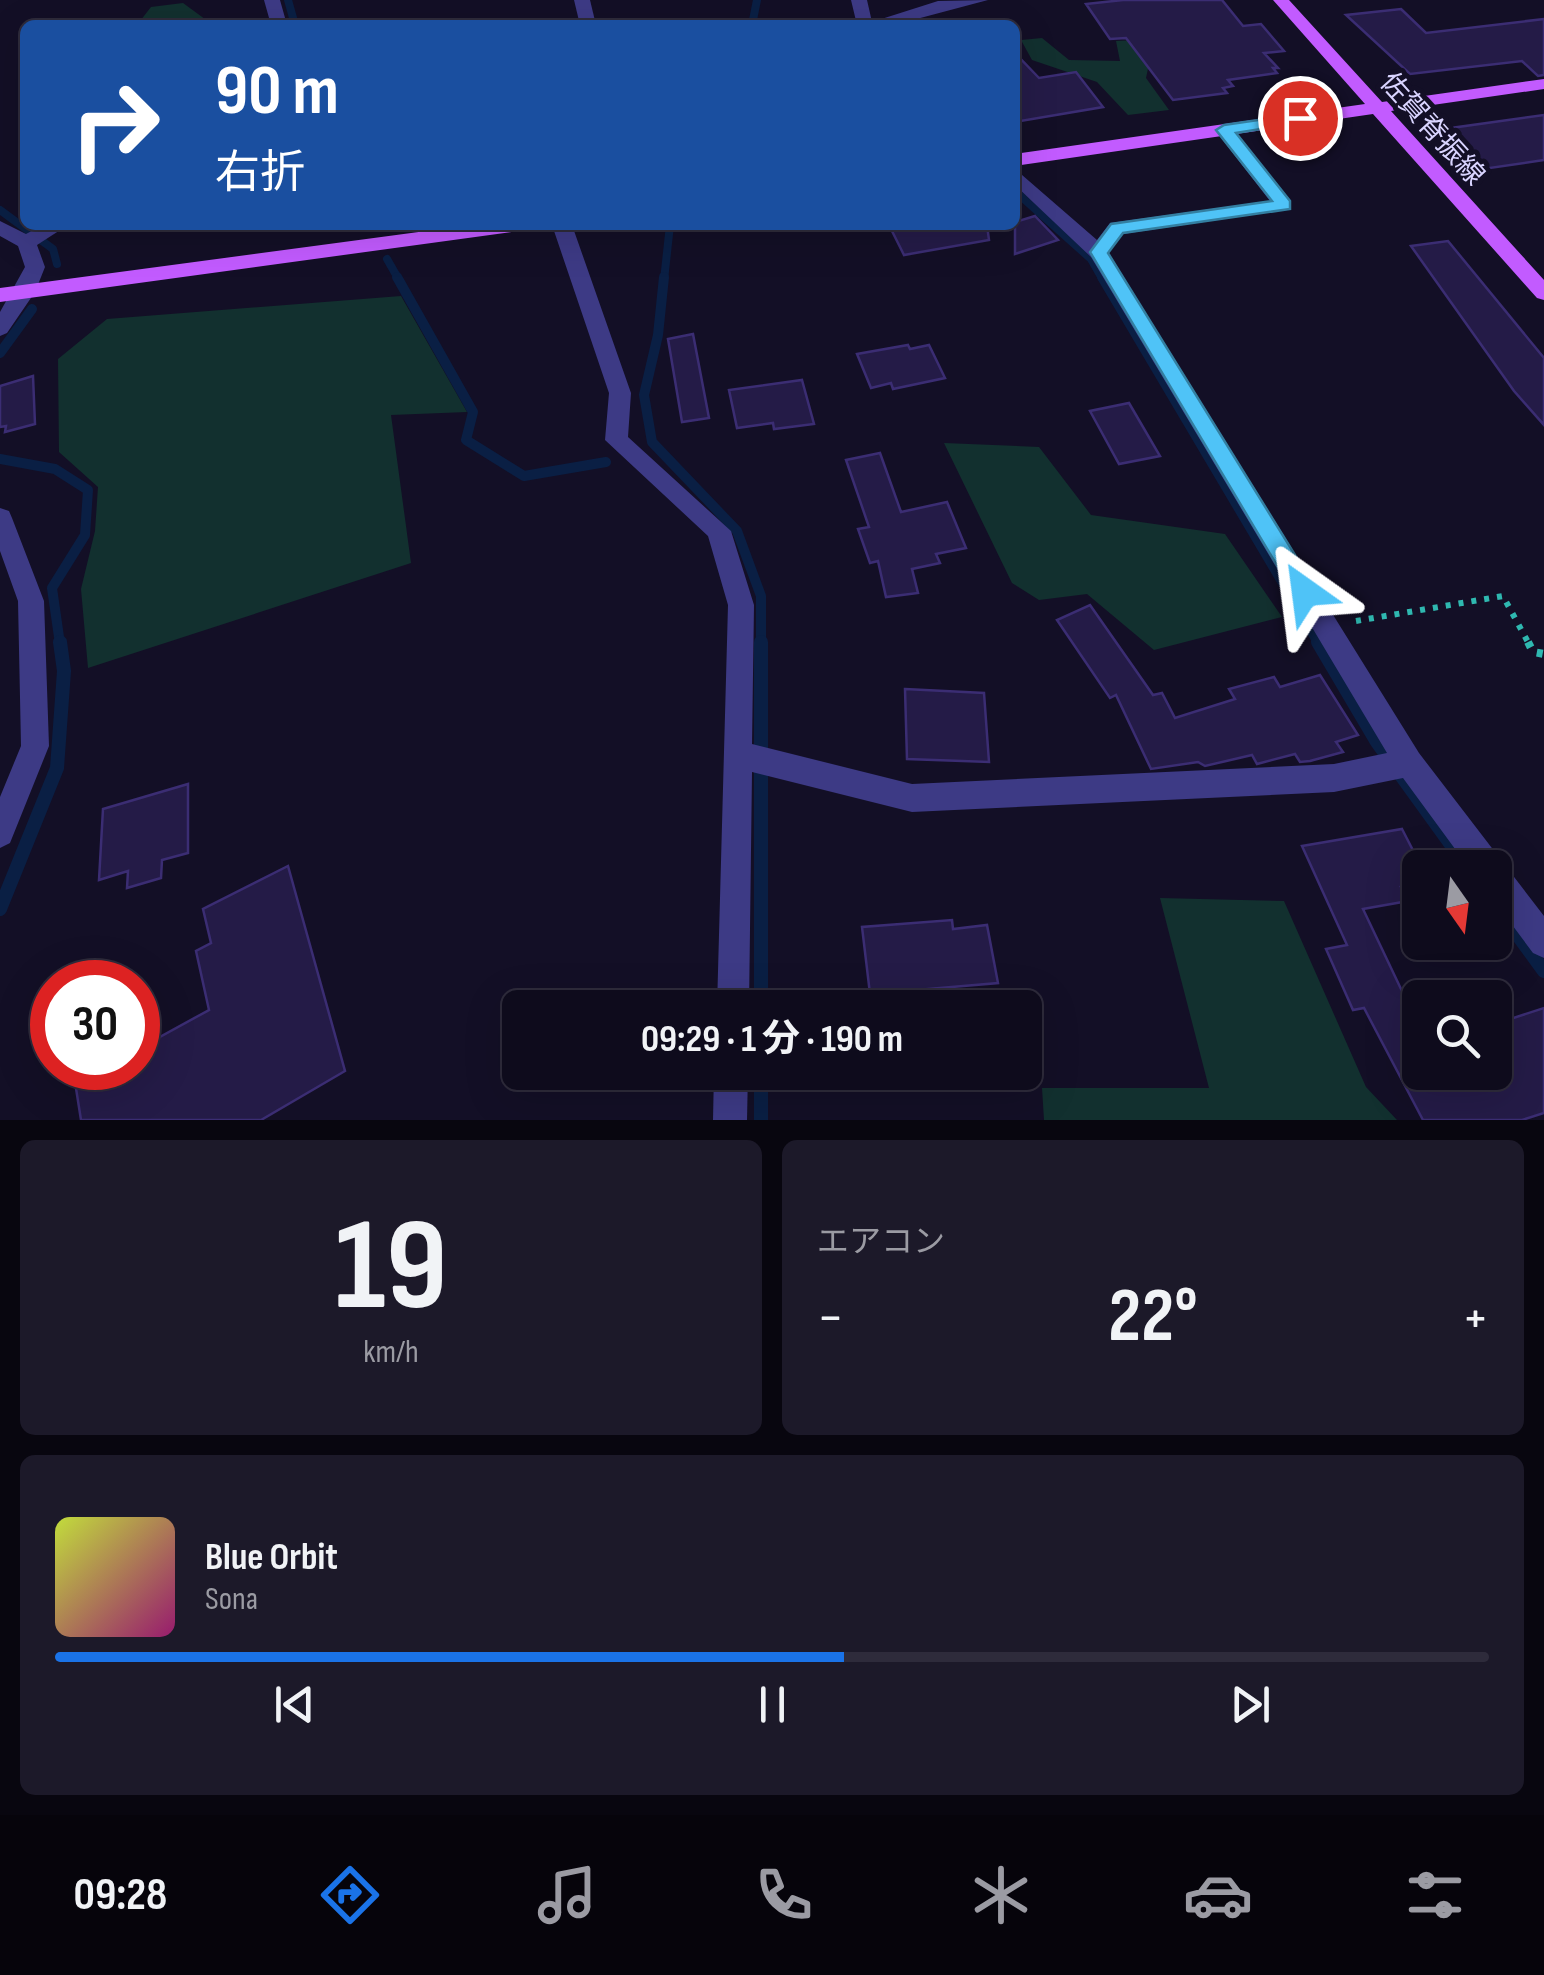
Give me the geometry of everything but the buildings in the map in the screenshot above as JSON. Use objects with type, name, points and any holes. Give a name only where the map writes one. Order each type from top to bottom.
[{"type":"main road","name":"佐賀脊振線","points":[[1282,0],[1544,293]]},
{"type":"main road","points":[[1020,159],[1544,84]]},
{"type":"main road","points":[[0,294],[481,230]]},
{"type":"street","points":[[895,20],[938,6],[980,0]]},
{"type":"street","points":[[1098,252],[1117,228],[1284,205],[1224,130]]},
{"type":"street","points":[[1020,180],[1098,252],[1326,626],[1396,766],[1472,850]]},
{"type":"street","points":[[0,227],[26,242],[35,266],[25,292],[0,328]]},
{"type":"street","points":[[26,242],[49,230]]},
{"type":"street","points":[[564,230],[620,393],[616,440],[719,530],[742,605],[734,990]]},
{"type":"street","points":[[0,518],[30,601],[35,746],[0,833]]},
{"type":"street","points":[[741,754],[912,798],[1334,778],[1396,766]]},
{"type":"street","points":[[1512,900],[1544,942]]},
{"type":"street","points":[[730,1120],[731,1090]]},
{"type":"path","points":[[1326,626],[1504,596],[1533,652],[1544,654]]},
{"type":"green space","points":[[183,3],[206,20],[141,20],[151,7]]},
{"type":"green space","points":[[1042,38],[1069,60],[1120,61],[1116,41],[1137,40],[1150,59],[1146,78],[1169,110],[1128,115],[1097,82],[1032,60],[1021,40]]},
{"type":"green space","points":[[401,296],[467,412],[391,415],[411,563],[88,668],[81,589],[95,531],[98,487],[59,452],[58,359],[107,319]]},
{"type":"green space","points":[[944,443],[1039,447],[1091,515],[1225,534],[1282,617],[1154,650],[1087,594],[1039,600],[1012,583]]},
{"type":"green space","points":[[1160,898],[1284,901],[1366,1087],[1397,1120],[1044,1120],[1042,1088],[1209,1088]]},
{"type":"waterway","points":[[288,0],[294,20]]},
{"type":"waterway","points":[[753,20],[757,0]]},
{"type":"waterway","points":[[1020,195],[1091,259],[1103,280]]},
{"type":"waterway","points":[[0,210],[20,225]]},
{"type":"waterway","points":[[27,230],[53,249],[57,264]]},
{"type":"waterway","points":[[664,280],[669,230]]},
{"type":"waterway","points":[[387,259],[399,280]]},
{"type":"waterway","points":[[397,277],[473,412],[466,440],[524,476],[606,462]]},
{"type":"waterway","points":[[664,277],[658,335],[644,395],[652,442],[737,531],[761,596],[761,990]]},
{"type":"waterway","points":[[1102,277],[1319,644]]},
{"type":"waterway","points":[[0,353],[32,309]]},
{"type":"waterway","points":[[0,459],[55,469],[88,490],[85,535],[52,588],[60,644]]},
{"type":"waterway","points":[[0,909],[57,768],[64,671],[60,642]]},
{"type":"waterway","points":[[1318,642],[1377,742],[1455,850]]},
{"type":"waterway","points":[[1512,927],[1544,971]]},
{"type":"waterway","points":[[761,1090],[761,1120]]},
{"type":"route","points":[[1300,118],[1224,130],[1284,205],[1117,228],[1098,252],[1305,592]]}]
